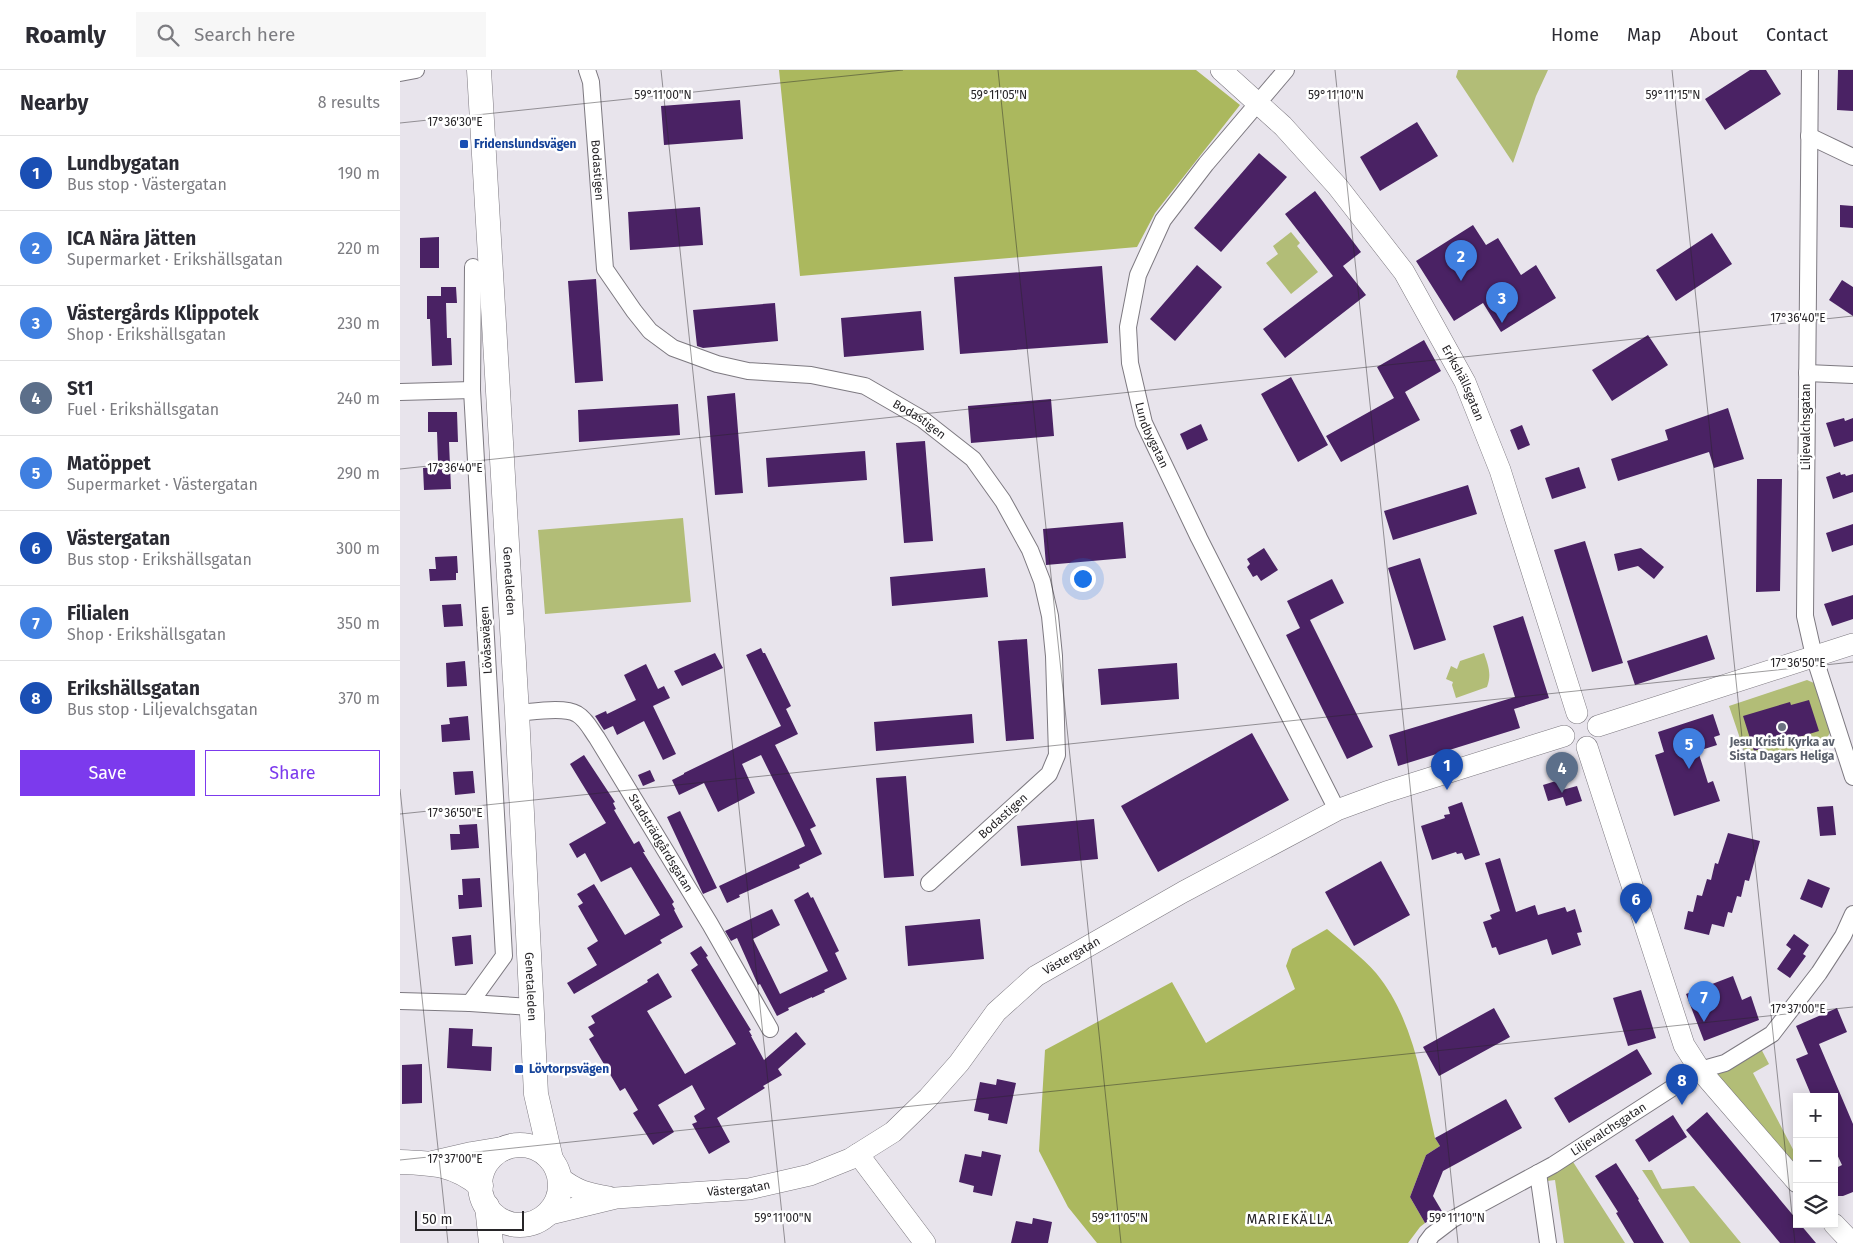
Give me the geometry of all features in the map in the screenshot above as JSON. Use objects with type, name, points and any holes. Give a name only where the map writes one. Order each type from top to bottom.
[{"type":"main road","name":"Genetaleden","points":[[479,70],[517,713],[536,1094],[555,1168]]},
{"type":"main road","name":"Genetaleden","points":[[509,1147],[526,1130],[536,1094]]},
{"type":"main road","points":[[491,1243],[482,1175],[486,1165],[493,1156],[509,1147]]},
{"type":"main road","points":[[400,1162],[433,1163],[509,1147],[532,1147],[539,1150],[555,1168],[558,1198],[546,1215],[514,1234],[468,1176],[460,1171],[433,1163]]},
{"type":"street","points":[[400,73],[416,70]]},
{"type":"street","name":"Bodastigen","points":[[587,70],[591,82],[605,269],[650,331],[673,348],[717,364],[748,371],[811,375],[865,386],[922,419],[973,459],[1003,501],[1030,550],[1042,582],[1050,616],[1054,656],[1057,755],[1049,774],[929,883]]},
{"type":"street","points":[[1220,70],[1258,102]]},
{"type":"street","name":"Lundbygatan","points":[[1286,70],[1206,164],[1163,220],[1138,275],[1128,327],[1130,363],[1144,423],[1160,458],[1337,810]]},
{"type":"street","name":"Liljevalchsgatan","points":[[1810,70],[1805,616],[1814,656],[1853,777]]},
{"type":"street","name":"Erikshällsgatan","points":[[1258,102],[1283,126],[1338,187],[1404,272],[1465,382],[1500,470],[1577,713]]},
{"type":"street","points":[[1809,136],[1853,157]]},
{"type":"street","name":"Lövåsavägen","points":[[470,1002],[504,956],[472,390],[473,267]]},
{"type":"street","points":[[1807,373],[1853,375]]},
{"type":"street","points":[[400,392],[472,390]]},
{"type":"street","points":[[1598,726],[1853,644]]},
{"type":"street","name":"Stadsträdgårdsgatan","points":[[517,713],[566,710],[576,713],[584,720],[617,770],[710,924],[770,1029]]},
{"type":"street","points":[[1577,713],[1587,713],[1594,718],[1598,726],[1598,736],[1587,747],[1575,747],[1564,736],[1564,724],[1570,716],[1577,713]]},
{"type":"street","name":"Västergatan","points":[[546,1215],[616,1198],[749,1189],[810,1175],[850,1159],[893,1132],[928,1098],[959,1063],[996,1012],[1036,976],[1183,892],[1337,810],[1386,792],[1564,736]]},
{"type":"street","points":[[1587,747],[1684,1046],[1700,1070],[1793,1177]]},
{"type":"street","name":"Liljevalchsgatan","points":[[1426,1243],[1432,1235],[1453,1219],[1538,1173],[1610,1130],[1700,1070],[1725,1063],[1772,1034],[1819,972],[1843,936],[1853,914]]},
{"type":"street","points":[[400,1001],[470,1002],[531,1007]]},
{"type":"street","points":[[858,1154],[924,1243]]},
{"type":"street","name":"Västergatan","points":[[555,1168],[572,1186],[586,1193],[616,1198]]},
{"type":"street","points":[[1538,1173],[1548,1243]]},
{"type":"street","points":[[1838,1228],[1852,1243]]},
{"type":"green space","points":[[779,70],[1196,70],[1240,105],[1155,213],[1137,247],[800,276]]},
{"type":"green space","points":[[1458,70],[1548,70],[1536,96],[1513,163],[1456,77]]},
{"type":"green space","points":[[1291,232],[1300,243],[1297,246],[1318,272],[1291,294],[1266,263],[1278,254],[1273,246]]},
{"type":"green space","points":[[683,518],[691,602],[545,614],[538,530]]},
{"type":"green space","points":[[1484,653],[1489,674],[1487,687],[1456,698],[1452,685],[1453,682],[1446,679],[1451,666],[1457,669],[1460,661]]},
{"type":"green space","points":[[1807,680],[1821,686],[1834,726],[1825,741],[1769,762],[1765,753],[1747,759],[1729,706]]},
{"type":"green space","points":[[1327,929],[1376,973],[1389,991],[1408,1031],[1415,1052],[1435,1138],[1440,1146],[1426,1155],[1410,1197],[1425,1223],[1408,1243],[1097,1243],[1068,1207],[1039,1151],[1045,1050],[1172,982],[1206,1043],[1295,989],[1286,966],[1292,949]]},
{"type":"green space","points":[[1758,1043],[1769,1064],[1753,1073],[1793,1149],[1793,1165],[1786,1171],[1700,1070]]},
{"type":"green space","points":[[1568,1154],[1625,1243],[1564,1243],[1555,1180],[1539,1182]]},
{"type":"green space","points":[[1642,1170],[1652,1170],[1662,1189],[1694,1186],[1741,1243],[1690,1243]]},
{"type":"building","points":[[1750,70],[1766,70],[1781,94],[1725,130],[1705,99]]},
{"type":"building","points":[[1838,70],[1853,70],[1853,111],[1837,110]]},
{"type":"building","points":[[740,100],[743,139],[664,145],[661,106]]},
{"type":"building","points":[[1417,122],[1438,156],[1380,191],[1360,157]]},
{"type":"building","points":[[1259,153],[1287,177],[1221,252],[1194,228]]},
{"type":"building","points":[[1315,191],[1361,252],[1343,266],[1366,295],[1285,358],[1263,329],[1333,276],[1285,214]]},
{"type":"building","points":[[1840,205],[1853,206],[1853,228],[1840,227]]},
{"type":"building","points":[[700,207],[703,245],[630,250],[628,212]]},
{"type":"building","points":[[1473,225],[1486,245],[1498,238],[1521,275],[1536,265],[1556,298],[1501,332],[1483,303],[1454,321],[1416,261]]},
{"type":"building","points":[[1712,233],[1732,264],[1676,301],[1656,270]]},
{"type":"building","points":[[439,237],[439,268],[420,268],[420,238]]},
{"type":"building","points":[[1197,265],[1222,287],[1175,341],[1150,319]]},
{"type":"building","points":[[1102,266],[1108,343],[960,354],[954,277]]},
{"type":"building","points":[[596,279],[603,381],[575,383],[568,281]]},
{"type":"building","points":[[1842,280],[1853,287],[1853,316],[1829,300]]},
{"type":"building","points":[[441,287],[456,287],[457,303],[446,303],[447,338],[451,338],[452,365],[432,366],[430,319],[427,319],[427,296],[441,296]]},
{"type":"building","points":[[775,303],[778,341],[703,348],[697,346],[693,310]]},
{"type":"building","points":[[921,311],[924,350],[844,357],[841,318]]},
{"type":"building","points":[[1648,335],[1668,365],[1612,401],[1592,370]]},
{"type":"building","points":[[1424,340],[1441,371],[1405,392],[1420,420],[1341,462],[1326,436],[1394,398],[1377,367]]},
{"type":"building","points":[[1291,377],[1328,445],[1298,462],[1261,394]]},
{"type":"building","points":[[735,393],[743,493],[715,495],[707,396]]},
{"type":"building","points":[[1051,399],[1054,436],[971,443],[968,406]]},
{"type":"building","points":[[678,404],[680,435],[579,442],[578,410]]},
{"type":"building","points":[[1728,408],[1744,459],[1714,468],[1709,452],[1618,481],[1611,459],[1668,440],[1665,430]]},
{"type":"building","points":[[428,412],[457,412],[458,442],[449,442],[451,489],[424,490],[423,468],[434,467],[434,461],[438,461],[437,432],[428,432]]},
{"type":"building","points":[[1844,418],[1845,421],[1853,418],[1853,441],[1834,447],[1826,423]]},
{"type":"building","points":[[1201,424],[1208,440],[1187,450],[1180,434]]},
{"type":"building","points":[[1522,425],[1530,445],[1518,450],[1510,430]]},
{"type":"building","points":[[925,441],[933,541],[904,543],[896,443]]},
{"type":"building","points":[[865,451],[867,480],[768,487],[766,458]]},
{"type":"building","points":[[1579,467],[1586,488],[1552,499],[1545,478]]},
{"type":"building","points":[[1840,472],[1841,475],[1845,474],[1846,476],[1853,474],[1853,492],[1833,499],[1826,477]]},
{"type":"building","points":[[1757,479],[1782,479],[1780,591],[1756,592]]},
{"type":"building","points":[[1468,485],[1477,514],[1393,540],[1384,511]]},
{"type":"building","points":[[1123,522],[1126,558],[1046,565],[1043,529]]},
{"type":"building","points":[[1853,524],[1853,545],[1832,552],[1826,533]]},
{"type":"building","points":[[1585,541],[1623,663],[1592,672],[1554,550]]},
{"type":"building","points":[[1264,548],[1278,570],[1261,581],[1257,575],[1253,577],[1247,567],[1250,564],[1247,559]]},
{"type":"building","points":[[1641,548],[1664,567],[1654,579],[1638,566],[1618,571],[1614,554]]},
{"type":"building","points":[[457,556],[458,573],[456,573],[456,580],[430,581],[429,569],[436,569],[435,557]]},
{"type":"building","points":[[1420,558],[1446,640],[1414,650],[1388,568]]},
{"type":"building","points":[[985,568],[988,597],[892,606],[890,577]]},
{"type":"building","points":[[1332,579],[1344,603],[1310,620],[1373,747],[1347,759],[1286,635],[1300,628],[1287,601]]},
{"type":"building","points":[[1853,595],[1853,619],[1832,626],[1824,604]]},
{"type":"building","points":[[461,604],[463,626],[444,627],[442,605]]},
{"type":"building","points":[[1523,616],[1549,698],[1514,709],[1520,728],[1398,766],[1389,735],[1515,697],[1493,626]]},
{"type":"building","points":[[1707,635],[1715,659],[1635,685],[1627,661]]},
{"type":"building","points":[[1027,639],[1034,739],[1006,741],[998,641]]},
{"type":"building","points":[[761,648],[791,706],[786,709],[798,734],[775,745],[816,826],[810,829],[822,854],[799,865],[800,868],[739,895],[740,897],[727,903],[719,886],[805,846],[800,834],[761,755],[742,764],[755,793],[718,812],[704,783],[679,795],[672,780],[781,726],[746,655]]},
{"type":"building","points":[[715,653],[723,668],[682,686],[674,671]]},
{"type":"building","points":[[465,661],[467,686],[447,687],[446,663]]},
{"type":"building","points":[[1177,663],[1179,699],[1101,705],[1098,669]]},
{"type":"building","points":[[646,664],[658,689],[664,686],[670,698],[653,706],[676,754],[663,760],[644,721],[617,735],[613,726],[604,730],[595,716],[606,711],[607,714],[636,700],[624,675]]},
{"type":"building","name":"Jesu Kristi Kyrka av Sista Dagars Heliga","points":[[1809,700],[1819,731],[1754,751],[1743,716],[1790,702],[1791,705]]},
{"type":"building","points":[[972,714],[974,743],[876,751],[874,722]]},
{"type":"building","points":[[1713,714],[1720,735],[1714,737],[1717,745],[1698,751],[1708,783],[1713,781],[1720,801],[1674,816],[1655,755],[1664,752],[1658,732]]},
{"type":"building","points":[[468,716],[470,740],[442,742],[441,725],[450,724],[449,718]]},
{"type":"building","points":[[1252,733],[1289,800],[1158,872],[1121,806]]},
{"type":"building","points":[[584,755],[615,802],[613,803],[616,809],[614,810],[634,844],[639,841],[645,852],[643,852],[674,902],[672,904],[674,910],[683,927],[660,940],[662,943],[574,994],[567,983],[597,965],[587,948],[598,941],[578,906],[583,903],[577,894],[594,884],[625,935],[660,915],[631,867],[601,882],[585,853],[577,858],[569,844],[606,823],[570,764]]},
{"type":"building","points":[[650,770],[655,781],[643,786],[638,775]]},
{"type":"building","points":[[473,771],[475,793],[455,795],[453,772]]},
{"type":"building","points":[[906,776],[914,876],[884,878],[876,778]]},
{"type":"building","points":[[1559,780],[1562,790],[1577,786],[1582,801],[1566,806],[1563,797],[1548,801],[1543,785]]},
{"type":"building","points":[[1462,802],[1480,855],[1465,860],[1462,853],[1457,854],[1456,852],[1432,860],[1421,826],[1445,818],[1444,815],[1450,814],[1448,807]]},
{"type":"building","points":[[1833,806],[1836,835],[1820,836],[1817,807]]},
{"type":"building","points":[[680,811],[717,888],[703,894],[667,817]]},
{"type":"building","points":[[1094,819],[1098,859],[1021,866],[1017,826]]},
{"type":"building","points":[[477,824],[479,848],[451,850],[450,834],[460,834],[459,825]]},
{"type":"building","points":[[1728,833],[1760,841],[1749,881],[1745,880],[1741,897],[1737,896],[1732,913],[1728,912],[1724,927],[1712,924],[1709,935],[1684,929],[1688,911],[1693,912],[1697,895],[1702,896],[1707,879],[1711,880],[1715,863],[1718,864]]},
{"type":"building","points":[[1500,858],[1516,912],[1535,905],[1538,915],[1565,907],[1567,912],[1575,909],[1582,932],[1577,933],[1581,945],[1552,955],[1547,939],[1499,955],[1496,947],[1492,948],[1483,922],[1492,919],[1490,915],[1500,911],[1485,863]]},
{"type":"building","points":[[1381,861],[1410,915],[1354,946],[1325,892]]},
{"type":"building","points":[[480,878],[482,907],[459,909],[458,895],[463,895],[462,879]]},
{"type":"building","points":[[1808,879],[1830,888],[1822,908],[1800,899]]},
{"type":"building","points":[[808,892],[811,898],[813,897],[839,951],[835,953],[847,979],[824,990],[825,992],[788,1008],[789,1010],[777,1016],[760,984],[758,985],[737,938],[731,941],[725,931],[772,909],[780,925],[753,939],[780,994],[828,971],[794,900]]},
{"type":"building","points":[[980,919],[984,959],[908,966],[905,926]]},
{"type":"building","points":[[1794,934],[1809,945],[1803,954],[1806,956],[1790,978],[1777,969],[1791,949],[1786,945]]},
{"type":"building","points":[[471,935],[473,964],[455,966],[452,937]]},
{"type":"building","points":[[701,946],[751,1030],[749,1031],[751,1036],[764,1060],[796,1032],[806,1044],[778,1069],[782,1075],[717,1118],[730,1142],[709,1154],[692,1124],[697,1122],[694,1116],[705,1109],[692,1085],[658,1105],[674,1132],[653,1145],[633,1113],[638,1110],[625,1088],[620,1091],[589,1039],[594,1036],[588,1027],[595,1023],[591,1016],[648,982],[647,980],[658,973],[672,997],[647,1011],[685,1074],[736,1044],[691,970],[698,965],[690,953]]},
{"type":"building","points":[[1733,976],[1742,1000],[1751,996],[1759,1020],[1704,1041],[1686,994]]},
{"type":"building","points":[[1641,990],[1656,1038],[1628,1046],[1613,998]]},
{"type":"building","points":[[1494,1008],[1510,1037],[1439,1076],[1423,1047]]},
{"type":"building","points":[[1837,1008],[1847,1032],[1819,1044],[1853,1124],[1853,1192],[1843,1196],[1838,1196],[1838,1167],[1842,1165],[1838,1156],[1838,1093],[1810,1093],[1796,1059],[1808,1054],[1796,1026]]},
{"type":"building","points":[[449,1028],[473,1029],[472,1046],[492,1047],[491,1071],[447,1068]]},
{"type":"building","points":[[1637,1049],[1652,1074],[1569,1123],[1554,1098]]},
{"type":"building","points":[[422,1064],[422,1103],[402,1104],[402,1065]]},
{"type":"building","points":[[997,1079],[1016,1083],[1007,1124],[988,1120],[989,1114],[974,1111],[980,1082],[996,1085]]},
{"type":"building","points":[[1506,1099],[1522,1128],[1443,1171],[1433,1196],[1443,1213],[1425,1223],[1410,1197],[1426,1155],[1440,1146],[1435,1138]]},
{"type":"building","points":[[1707,1112],[1793,1215],[1793,1228],[1803,1228],[1816,1243],[1780,1243],[1686,1130]]},
{"type":"building","points":[[1673,1115],[1687,1137],[1649,1162],[1635,1140]]},
{"type":"building","points":[[982,1151],[1001,1155],[992,1196],[973,1192],[974,1186],[959,1182],[965,1154],[981,1157]]},
{"type":"building","points":[[1616,1163],[1664,1243],[1634,1243],[1616,1213],[1618,1212],[1595,1176]]},
{"type":"building","points":[[1033,1218],[1052,1222],[1048,1243],[1011,1243],[1016,1221],[1032,1224]]},
{"type":"place","name":"Fridenslundsvägen","points":[[464,144]]},
{"type":"place","name":"ICA Nära Jätten","points":[[1461,281]]},
{"type":"place","name":"Västergårds Klippotek","points":[[1502,323]]},
{"type":"place","name":"Jesu Kristi Kyrka av Sista Dagars Heliga","points":[[1782,727]]},
{"type":"place","name":"Matöppet","points":[[1689,769]]},
{"type":"place","name":"Lundbygatan","points":[[1447,790]]},
{"type":"place","name":"St1","points":[[1562,793]]},
{"type":"place","name":"Västergatan","points":[[1636,924]]},
{"type":"place","name":"Filialen","points":[[1704,1022]]},
{"type":"place","name":"Lövtorpsvägen","points":[[519,1069]]},
{"type":"place","name":"Erikshällsgatan","points":[[1682,1105]]},
{"type":"district","name":"MARIEKÄLLA","points":[[1290,1219]]}]
